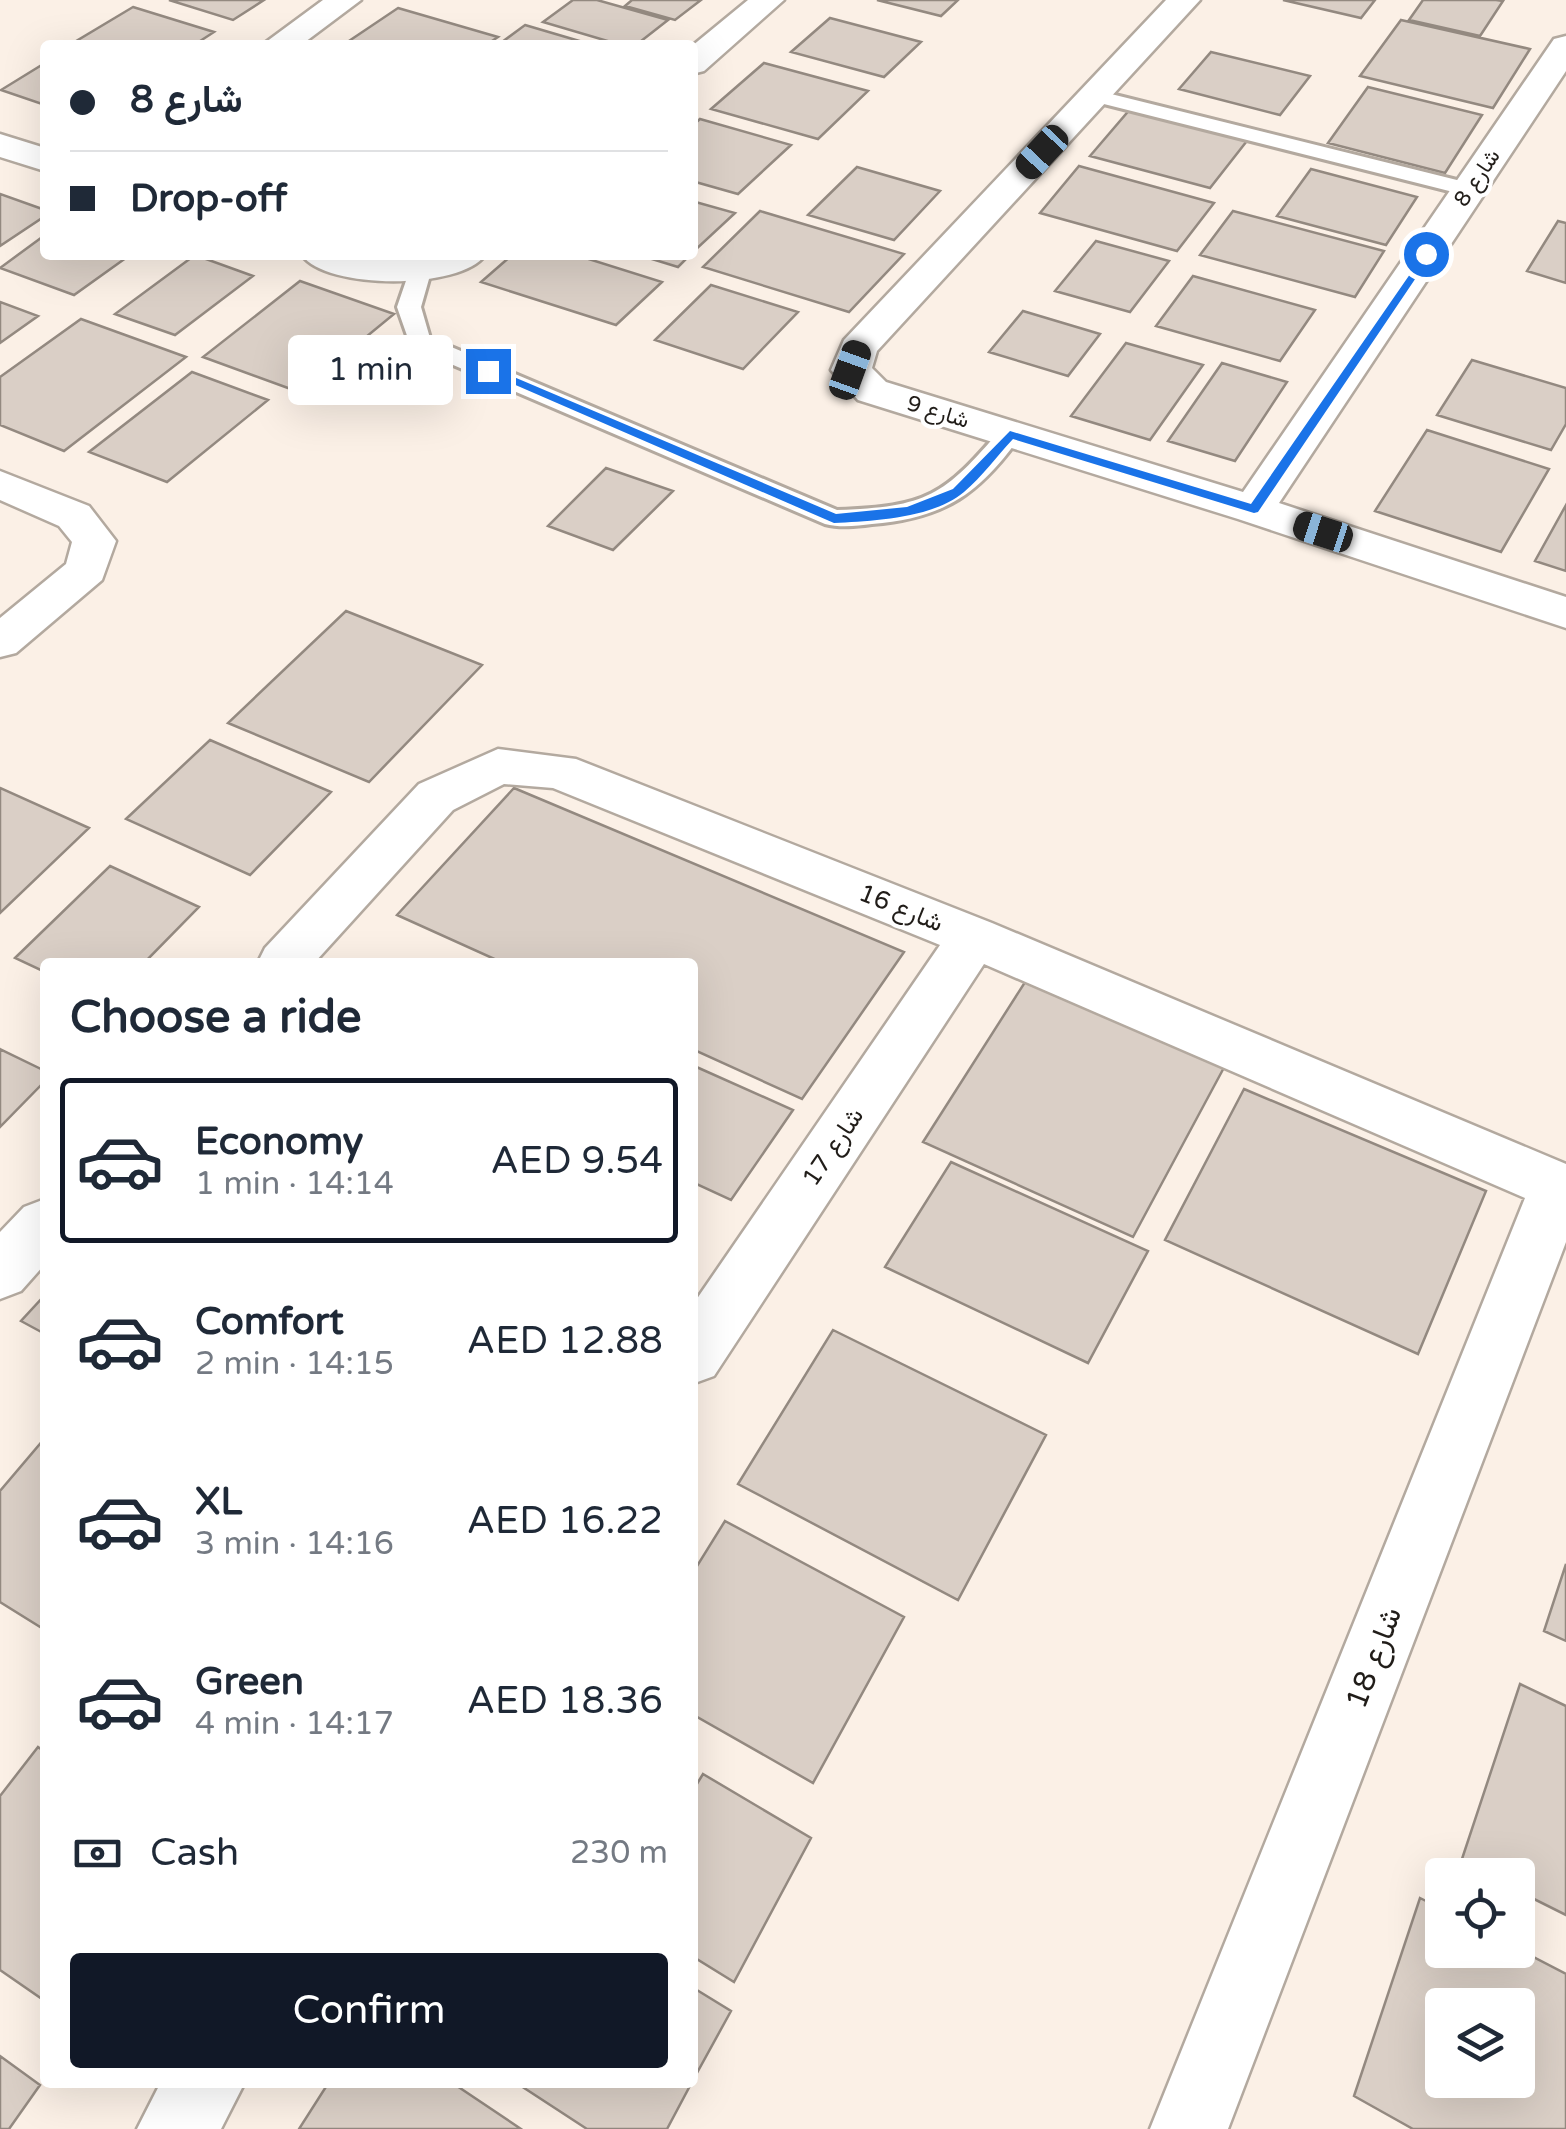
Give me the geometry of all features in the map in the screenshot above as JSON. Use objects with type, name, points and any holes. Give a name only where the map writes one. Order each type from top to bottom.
[{"type":"street","points":[[286,40],[345,0]]},
{"type":"street","points":[[698,59],[768,0]]},
{"type":"street","name":"شارع 9","points":[[1184,0],[858,348],[850,370],[872,391],[1254,509],[1566,612]]},
{"type":"street","name":"شارع 8","points":[[1254,509],[1566,46]]},
{"type":"street","points":[[0,145],[40,158]]},
{"type":"street","points":[[335,260],[370,272],[420,272],[452,260]]},
{"type":"street","points":[[0,484],[74,516],[94,541],[86,570],[0,642]]},
{"type":"street","name":"شارع 16","points":[[288,958],[436,797],[498,766],[558,771],[974,937],[1562,1188]]},
{"type":"street","name":"شارع 17","points":[[698,1348],[974,937]]},
{"type":"street","name":"شارع 18","points":[[1189,2129],[1562,1188]]},
{"type":"street","points":[[0,1274],[40,1230]]},
{"type":"street","points":[[176,2129],[203,2088]]},
{"type":"lane","points":[[1094,96],[1469,190]]},
{"type":"lane","points":[[420,272],[410,307],[419,342],[834,518],[879,517],[957,492],[1010,434]]},
{"type":"building","points":[[169,0],[264,0],[233,20]]},
{"type":"building","points":[[573,0],[597,0],[668,20],[642,40],[604,40],[543,22]]},
{"type":"building","points":[[632,0],[701,0],[675,20],[625,6]]},
{"type":"building","points":[[877,0],[958,0],[941,16]]},
{"type":"building","points":[[1283,0],[1375,0],[1361,18]]},
{"type":"building","points":[[1423,0],[1503,1],[1480,36],[1409,20]]},
{"type":"building","points":[[133,7],[214,32],[202,40],[78,40]]},
{"type":"building","points":[[398,8],[498,37],[494,40],[350,40]]},
{"type":"building","points":[[830,18],[921,42],[884,77],[791,52]]},
{"type":"building","points":[[1401,20],[1530,49],[1493,108],[1360,76]]},
{"type":"building","points":[[525,25],[576,40],[505,40]]},
{"type":"building","points":[[1211,52],[1310,76],[1280,115],[1179,89]]},
{"type":"building","points":[[764,63],[868,91],[818,139],[711,109]]},
{"type":"building","points":[[40,66],[40,103],[1,90]]},
{"type":"building","points":[[1368,87],[1482,115],[1445,173],[1328,143]]},
{"type":"building","points":[[1132,107],[1250,137],[1210,188],[1090,156]]},
{"type":"building","points":[[698,121],[791,145],[738,194],[698,183]]},
{"type":"building","points":[[1079,166],[1214,203],[1177,251],[1040,213]]},
{"type":"building","points":[[857,167],[940,191],[894,240],[808,215]]},
{"type":"building","points":[[1311,169],[1417,197],[1386,245],[1277,216]]},
{"type":"building","points":[[0,194],[40,208],[40,219],[0,246]]},
{"type":"building","points":[[698,203],[735,213],[698,247]]},
{"type":"building","points":[[760,211],[904,254],[849,312],[703,267]]},
{"type":"building","points":[[1233,211],[1384,251],[1355,297],[1200,255]]},
{"type":"building","points":[[1558,221],[1566,223],[1566,283],[1527,271]]},
{"type":"building","points":[[40,239],[40,260],[123,260],[74,295],[0,268]]},
{"type":"building","points":[[1096,241],[1169,261],[1130,312],[1055,291]]},
{"type":"building","points":[[188,260],[209,260],[253,276],[175,335],[115,314]]},
{"type":"building","points":[[506,260],[592,260],[662,282],[616,325],[481,282]]},
{"type":"building","points":[[655,260],[685,260],[678,267]]},
{"type":"building","points":[[1193,276],[1315,310],[1280,361],[1156,326]]},
{"type":"building","points":[[300,281],[394,314],[299,392],[203,357]]},
{"type":"building","points":[[711,285],[798,312],[743,369],[655,340]]},
{"type":"building","points":[[0,302],[38,316],[0,343]]},
{"type":"building","points":[[1023,311],[1100,334],[1068,376],[989,352]]},
{"type":"building","points":[[81,319],[186,357],[64,451],[0,425],[0,377]]},
{"type":"building","points":[[1126,343],[1203,365],[1150,440],[1071,416]]},
{"type":"building","points":[[1472,360],[1566,388],[1566,424],[1551,450],[1437,415]]},
{"type":"building","points":[[1222,363],[1287,382],[1235,461],[1168,441]]},
{"type":"building","points":[[192,372],[268,400],[167,482],[89,452]]},
{"type":"building","points":[[1427,430],[1549,469],[1501,552],[1375,511]]},
{"type":"building","points":[[606,468],[673,491],[613,550],[548,526]]},
{"type":"building","points":[[1566,505],[1566,571],[1535,561]]},
{"type":"building","points":[[346,611],[482,665],[369,782],[228,723]]},
{"type":"building","points":[[210,740],[331,792],[250,875],[126,819]]},
{"type":"building","points":[[0,788],[89,828],[0,913]]},
{"type":"building","points":[[514,788],[904,952],[802,1099],[698,1052],[698,958],[492,958],[397,915]]},
{"type":"building","points":[[110,866],[199,907],[149,958],[40,958],[40,970],[15,958]]},
{"type":"building","points":[[1027,979],[1227,1062],[1133,1237],[923,1142]]},
{"type":"building","points":[[0,1049],[40,1069],[40,1086],[0,1127]]},
{"type":"building","points":[[698,1068],[793,1110],[731,1200],[698,1185]]},
{"type":"building","points":[[1244,1089],[1486,1191],[1418,1354],[1165,1240]]},
{"type":"building","points":[[951,1162],[1148,1251],[1088,1363],[885,1267]]},
{"type":"building","points":[[40,1300],[40,1331],[21,1321]]},
{"type":"building","points":[[833,1330],[1046,1435],[958,1600],[738,1484]]},
{"type":"building","points":[[40,1444],[40,1627],[0,1602],[0,1491]]},
{"type":"building","points":[[725,1521],[904,1617],[813,1783],[698,1717],[698,1564]]},
{"type":"building","points":[[1566,1564],[1566,1641],[1544,1631]]},
{"type":"building","points":[[1520,1684],[1566,1706],[1566,1915],[1535,1900],[1535,1858],[1462,1858]]},
{"type":"building","points":[[40,1748],[40,1998],[0,1970],[0,1796]]},
{"type":"building","points":[[703,1774],[811,1838],[734,1982],[698,1960],[698,1782]]},
{"type":"building","points":[[1420,1898],[1425,1900],[1425,1968],[1535,1968],[1535,1958],[1566,1974],[1566,2129],[1413,2129],[1354,2096]]},
{"type":"building","points":[[698,1991],[731,2011],[698,2071]]},
{"type":"building","points":[[0,2056],[40,2085],[9,2129],[0,2129]]},
{"type":"building","points":[[325,2088],[460,2088],[521,2129],[299,2129]]},
{"type":"building","points":[[524,2088],[689,2088],[667,2129],[587,2129]]},
{"type":"route","points":[[488,371],[834,518],[879,517],[957,492],[1010,434],[1254,509],[1426,254]]}]
